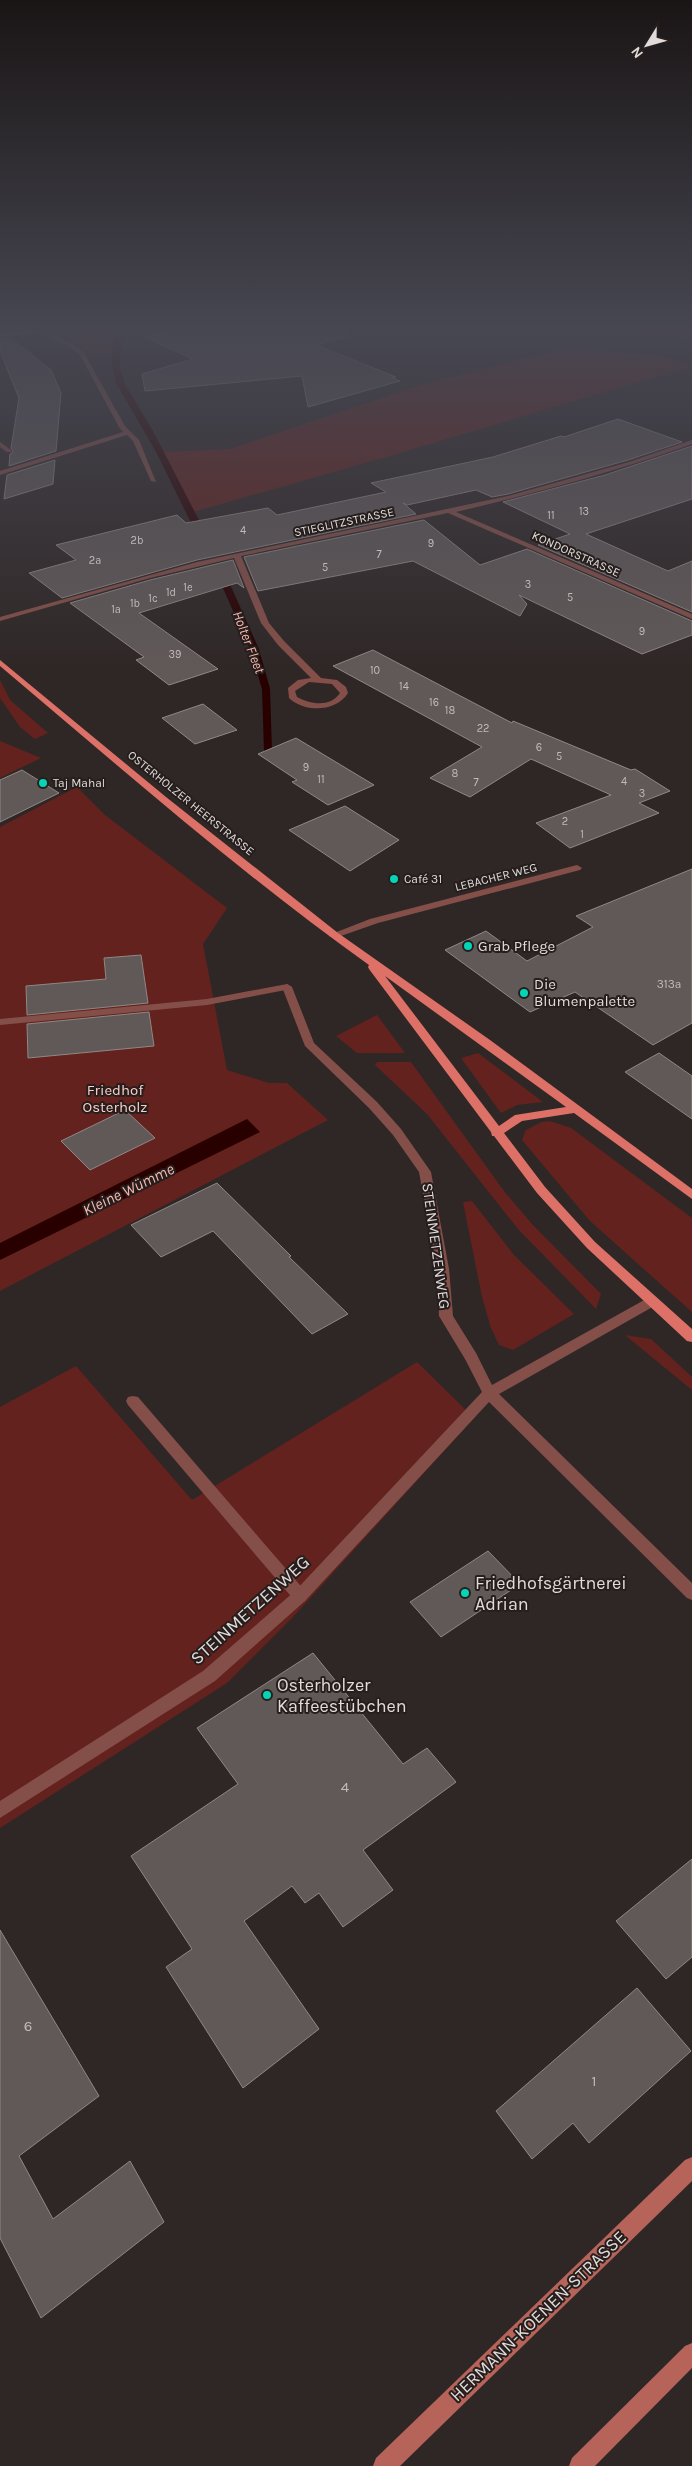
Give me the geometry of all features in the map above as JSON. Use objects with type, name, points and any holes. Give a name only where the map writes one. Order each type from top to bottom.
[{"type":"main road","name":"OSTERHOLZER HEERSTRASSE","points":[[0,662],[163,799],[334,935],[368,961],[486,1042],[692,1195]]},
{"type":"main road","name":"OSTERHOLZER HEERSTRASSE","points":[[368,961],[496,1133],[541,1190],[591,1245],[651,1302],[692,1337]]},
{"type":"main road","points":[[496,1133],[520,1118],[575,1109]]},
{"type":"main road","name":"HERMANN-KOENEN-STRASSE","points":[[384,2466],[692,2167]]},
{"type":"main road","points":[[580,2466],[692,2353]]},
{"type":"street","points":[[0,473],[101,441]]},
{"type":"street","points":[[136,441],[154,480]]},
{"type":"street","name":"STIEGLITZSTRASSE","points":[[0,619],[196,564],[451,512],[567,482],[658,455],[692,442]]},
{"type":"street","points":[[0,444],[9,451]]},
{"type":"street","name":"KONDORSTRASSE","points":[[451,512],[692,617]]},
{"type":"street","points":[[237,556],[265,623],[281,643],[318,680],[340,685],[344,689],[343,697],[332,703],[306,704],[293,698],[291,690],[295,686],[318,680]]},
{"type":"street","name":"LEBACHER WEG","points":[[334,935],[374,921],[578,868]]},
{"type":"street","name":"STEINMETZENWEG","points":[[0,1022],[206,1002],[287,987],[309,1044],[373,1105],[397,1132],[425,1172],[443,1270],[446,1316],[471,1357],[489,1393],[692,1593]]},
{"type":"street","name":"STEINMETZENWEG","points":[[0,1810],[209,1676],[300,1596],[489,1393],[651,1302]]},
{"type":"street","points":[[133,1401],[300,1596]]},
{"type":"green space","points":[[254,441],[440,441],[193,512],[164,452],[230,449]]},
{"type":"green space","points":[[0,680],[10,700],[48,733],[35,739],[20,727],[0,698]]},
{"type":"green space","points":[[0,741],[41,758],[0,778]]},
{"type":"green space","name":"Friedhof Osterholz","points":[[77,787],[105,815],[227,908],[203,944],[227,1070],[269,1083],[287,1083],[328,1120],[0,1291],[0,827]]},
{"type":"green space","points":[[377,1015],[405,1053],[357,1053],[336,1036]]},
{"type":"green space","points":[[478,1053],[543,1102],[517,1105],[501,1113],[461,1058]]},
{"type":"green space","points":[[377,1062],[411,1062],[504,1191],[532,1224],[601,1294],[596,1309],[518,1229],[427,1114],[375,1065]]},
{"type":"green space","points":[[550,1121],[571,1128],[692,1218],[692,1312],[590,1221],[522,1140],[526,1130],[542,1122]]},
{"type":"green space","points":[[472,1201],[514,1255],[574,1314],[513,1350],[499,1345],[491,1328],[482,1297],[463,1202]]},
{"type":"green space","points":[[625,1335],[651,1339],[692,1377],[692,1390]]},
{"type":"green space","points":[[417,1362],[474,1418],[293,1617],[227,1683],[0,1828],[0,1407],[76,1366],[192,1500]]},
{"type":"water","points":[[150,441],[158,441],[215,551],[206,553]]},
{"type":"water","name":"Kleine Wümme","points":[[247,1119],[260,1132],[0,1260],[0,1243]]},
{"type":"building","points":[[12,441],[57,441],[56,451],[9,466],[10,454],[13,452],[11,448]]},
{"type":"building","points":[[545,441],[682,442],[628,460],[508,494],[492,497],[476,490],[407,505],[403,503],[416,514],[197,560],[62,598],[29,573],[76,560],[56,545],[177,515],[186,523],[268,508],[277,515],[386,492],[371,483],[493,457]]},
{"type":"building","points":[[692,446],[692,499],[586,534],[668,571],[692,561],[692,612],[538,545],[570,534],[503,502],[605,475]]},
{"type":"building","points":[[55,460],[53,484],[4,499],[7,475]]},
{"type":"building","points":[[424,520],[480,565],[527,549],[692,621],[692,635],[642,654],[519,595],[527,604],[520,616],[413,561],[258,591],[244,557]]},
{"type":"building","points":[[233,560],[244,588],[237,583],[139,613],[218,669],[169,685],[136,660],[144,657],[70,603],[150,580]]},
{"type":"building","points":[[373,650],[512,723],[513,721],[631,770],[635,769],[670,791],[639,803],[659,813],[570,848],[536,823],[611,795],[531,759],[470,797],[430,778],[482,747],[333,666]]},
{"type":"building","points":[[203,704],[237,730],[195,744],[162,718]]},
{"type":"building","points":[[296,738],[374,785],[328,805],[292,782],[297,780],[258,754]]},
{"type":"building","points":[[22,770],[59,793],[0,822],[0,780]]},
{"type":"building","points":[[345,806],[399,840],[350,871],[289,830]]},
{"type":"building","points":[[692,869],[692,1023],[653,1045],[575,992],[530,1012],[445,950],[486,931],[527,961],[593,927],[576,916]]},
{"type":"building","points":[[141,955],[148,1003],[27,1015],[26,986],[106,979],[104,958]]},
{"type":"building","points":[[149,1012],[154,1046],[28,1058],[27,1024]]},
{"type":"building","points":[[659,1053],[692,1076],[692,1119],[625,1072]]},
{"type":"building","points":[[125,1110],[155,1138],[90,1170],[61,1141]]},
{"type":"building","points":[[217,1183],[348,1314],[312,1334],[213,1231],[161,1257],[131,1225]]},
{"type":"building","name":"Friedhofsgärtnerei Adrian","points":[[488,1551],[520,1584],[441,1637],[410,1602]]},
{"type":"building","points":[[313,1653],[403,1764],[427,1748],[456,1782],[363,1850],[393,1890],[343,1927],[319,1893],[305,1903],[292,1886],[244,1921],[319,2029],[243,2088],[166,1967],[192,1949],[131,1856],[238,1784],[197,1728]]},
{"type":"building","points":[[692,1859],[692,1957],[666,1979],[616,1921]]},
{"type":"building","points":[[0,1930],[99,2096],[19,2156],[53,2219],[130,2161],[164,2222],[41,2318],[0,2238]]},
{"type":"building","points":[[637,1988],[691,2051],[589,2143],[573,2123],[532,2159],[496,2111]]},
{"type":"waterway","name":"Holter Fleet","points":[[221,574],[255,650],[266,689],[268,751]]},
{"type":"place","name":"Taj Mahal","points":[[43,783]]},
{"type":"place","name":"Café 31","points":[[394,879]]},
{"type":"place","name":"Grab Pflege","points":[[468,946]]},
{"type":"place","name":"Die Blumenpalette","points":[[524,993]]},
{"type":"place","name":"Friedhofsgärtnerei Adrian","points":[[465,1593]]},
{"type":"place","name":"Osterholzer Kaffeestübchen","points":[[267,1695]]}]
